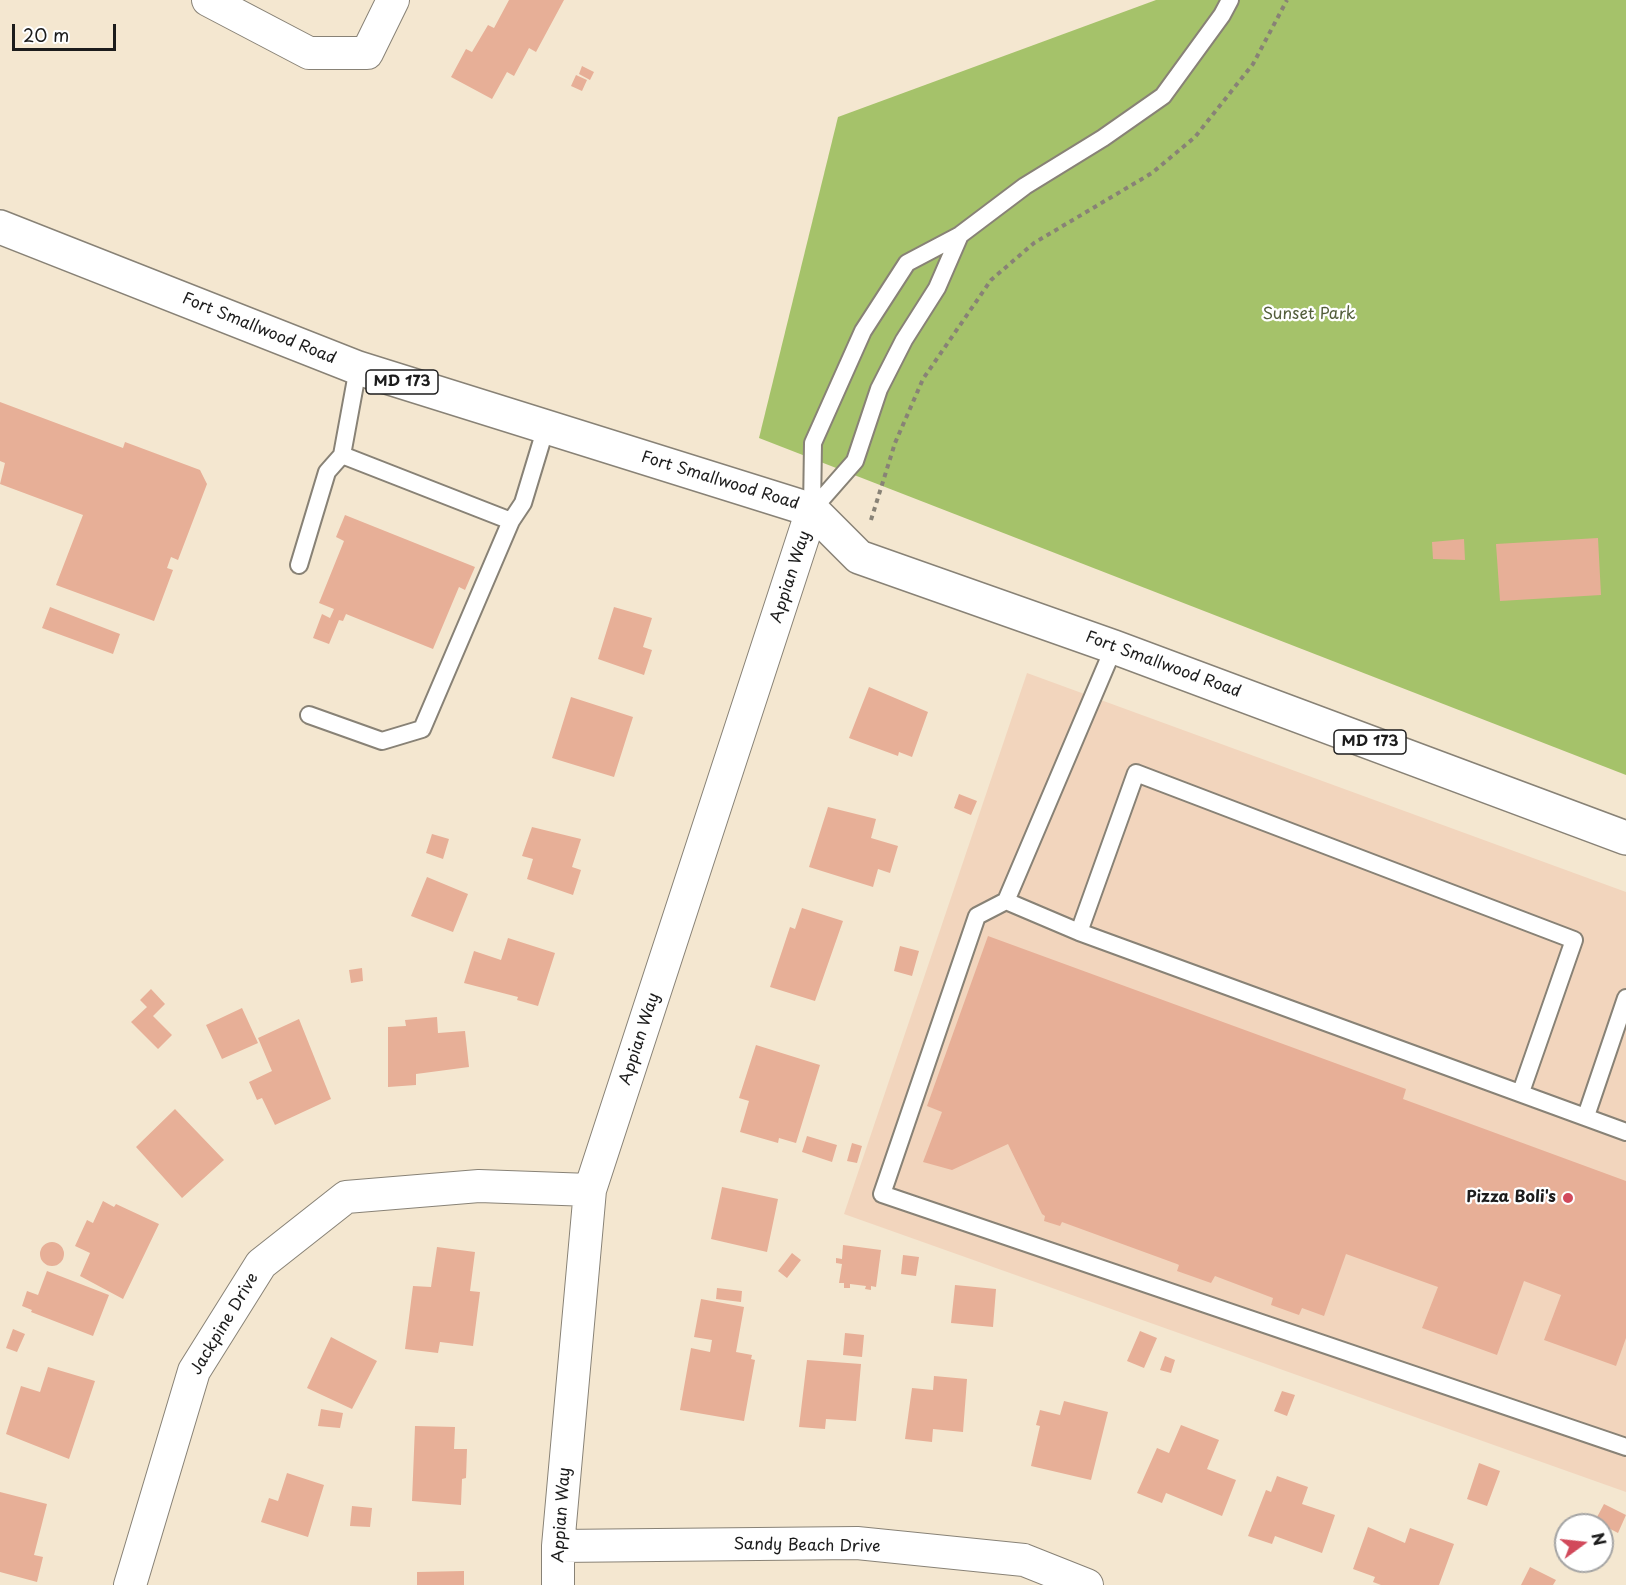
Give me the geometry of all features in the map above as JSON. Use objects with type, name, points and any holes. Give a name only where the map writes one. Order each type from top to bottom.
[{"type":"main road","name":"Fort Smallwood Road","points":[[0,226],[358,368],[812,510],[859,557],[1114,647],[1626,838]]},
{"type":"street","points":[[208,0],[309,53],[367,53],[393,0]]},
{"type":"street","name":"Appian Way","points":[[558,1585],[558,1546],[590,1190],[812,510]]},
{"type":"street","name":"Jackpine Drive","points":[[130,1585],[194,1371],[261,1264],[346,1197],[479,1186],[590,1190]]},
{"type":"street","name":"Sandy Beach Drive","points":[[558,1546],[857,1544],[1024,1560],[1087,1585]]},
{"type":"lane","points":[[812,510],[813,443],[863,331],[907,263],[960,235],[1025,186],[1103,138],[1163,96],[1222,15],[1230,0]]},
{"type":"lane","points":[[812,510],[855,461],[879,389],[904,340],[937,288],[960,235]]},
{"type":"lane","points":[[299,565],[327,472],[342,455],[358,368]]},
{"type":"lane","points":[[309,715],[382,741],[422,729],[511,521],[524,502],[546,427]]},
{"type":"lane","points":[[342,455],[511,521]]},
{"type":"lane","points":[[1114,647],[1006,901],[977,916],[882,1194],[1626,1447]]},
{"type":"lane","points":[[1078,932],[1136,773],[1574,940],[1521,1092]]},
{"type":"lane","points":[[1006,901],[1078,932],[1626,1132]]},
{"type":"lane","points":[[1586,1116],[1626,998]]},
{"type":"path","points":[[859,557],[895,443],[923,379],[991,280],[1034,243],[1152,173],[1195,137],[1253,64],[1287,0]]},
{"type":"shaded area","points":[[1027,673],[1626,892],[1626,1492],[844,1214]]},
{"type":"green space","name":"Sunset Park","points":[[1156,0],[1626,0],[1626,775],[759,438],[838,117]]},
{"type":"building","points":[[509,0],[564,0],[536,52],[529,48],[514,76],[507,72],[492,99],[451,77],[466,49],[472,52],[488,25],[494,28]]},
{"type":"building","points":[[582,66],[594,72],[590,80],[579,74]]},
{"type":"building","points":[[576,75],[587,80],[582,91],[571,86]]},
{"type":"building","points":[[0,402],[123,448],[125,442],[200,470],[207,484],[178,560],[171,557],[167,568],[173,570],[154,621],[56,585],[83,515],[0,484],[5,463],[0,461]]},
{"type":"building","points":[[345,515],[475,567],[465,590],[459,587],[433,649],[346,614],[343,621],[339,620],[329,644],[313,638],[322,614],[330,618],[334,609],[319,603],[344,541],[336,537]]},
{"type":"building","points":[[1598,538],[1601,595],[1500,601],[1496,544]]},
{"type":"building","points":[[1464,539],[1465,560],[1433,559],[1432,542]]},
{"type":"building","points":[[50,607],[120,634],[113,654],[42,628]]},
{"type":"building","points":[[614,607],[652,618],[643,647],[652,650],[644,675],[598,659]]},
{"type":"building","points":[[869,687],[928,712],[912,757],[899,752],[898,756],[849,738]]},
{"type":"building","points":[[571,697],[633,717],[614,777],[552,758]]},
{"type":"building","points":[[959,794],[977,801],[971,815],[954,808]]},
{"type":"building","points":[[828,807],[876,819],[871,838],[898,846],[890,873],[878,869],[873,887],[809,867]]},
{"type":"building","points":[[532,827],[581,839],[572,867],[581,870],[573,895],[527,879],[533,859],[522,856]]},
{"type":"building","points":[[432,834],[449,839],[443,859],[426,853]]},
{"type":"building","points":[[427,877],[468,894],[453,932],[411,916]]},
{"type":"building","points":[[802,908],[843,921],[815,1001],[770,987],[790,927],[795,929]]},
{"type":"building","points":[[988,936],[1406,1089],[1403,1099],[1626,1181],[1626,1338],[1616,1366],[1544,1340],[1561,1295],[1524,1281],[1497,1355],[1422,1328],[1438,1287],[1346,1254],[1324,1316],[1302,1308],[1299,1315],[1271,1305],[1273,1298],[1215,1276],[1211,1283],[1177,1271],[1179,1265],[1177,1264],[1062,1222],[1060,1226],[1044,1221],[1045,1216],[1008,1144],[952,1170],[923,1162],[942,1112],[927,1106]]},
{"type":"building","points":[[508,938],[555,953],[538,1006],[517,1000],[518,997],[464,983],[474,951],[501,960]]},
{"type":"building","points":[[900,946],[919,951],[912,976],[894,971]]},
{"type":"building","points":[[362,968],[363,981],[351,983],[349,970]]},
{"type":"building","points":[[151,989],[165,1004],[153,1016],[172,1035],[158,1049],[131,1022],[147,1007],[140,1000]]},
{"type":"building","points":[[242,1008],[258,1043],[222,1059],[206,1025]]},
{"type":"building","points":[[437,1017],[438,1033],[465,1031],[469,1067],[416,1074],[416,1085],[388,1087],[388,1027],[406,1026],[405,1020]]},
{"type":"building","points":[[299,1019],[331,1099],[275,1125],[262,1098],[257,1100],[249,1082],[272,1071],[258,1038]]},
{"type":"building","points":[[756,1045],[820,1065],[796,1143],[779,1138],[778,1143],[740,1132],[749,1101],[739,1098]]},
{"type":"building","points":[[175,1109],[224,1160],[182,1198],[136,1147]]},
{"type":"building","points":[[807,1136],[837,1145],[832,1162],[802,1152]]},
{"type":"building","points":[[852,1143],[862,1146],[857,1163],[847,1161]]},
{"type":"building","points":[[722,1187],[778,1199],[767,1252],[711,1239]]},
{"type":"building","points":[[103,1201],[114,1207],[116,1204],[159,1224],[123,1299],[80,1276],[90,1253],[75,1246],[87,1220],[93,1223]]},
{"type":"building","points":[[52,1242],[61,1245],[64,1254],[61,1263],[52,1266],[43,1263],[40,1254],[43,1245]]},
{"type":"building","points":[[843,1245],[881,1250],[876,1287],[871,1286],[871,1290],[865,1289],[866,1286],[850,1284],[850,1288],[844,1288],[844,1283],[839,1283],[842,1264],[836,1263],[836,1258],[842,1259]]},
{"type":"building","points":[[437,1247],[475,1252],[470,1291],[480,1292],[473,1346],[440,1342],[438,1353],[405,1349],[413,1286],[431,1287]]},
{"type":"building","points":[[792,1253],[801,1260],[787,1278],[778,1271]]},
{"type":"building","points":[[903,1255],[919,1257],[916,1276],[901,1274]]},
{"type":"building","points":[[47,1271],[109,1295],[93,1336],[31,1312],[32,1310],[22,1306],[27,1291],[38,1295]]},
{"type":"building","points":[[955,1285],[996,1289],[993,1327],[951,1323]]},
{"type":"building","points":[[717,1288],[742,1291],[741,1302],[716,1299]]},
{"type":"building","points":[[701,1299],[744,1307],[736,1352],[752,1355],[751,1359],[755,1360],[744,1421],[680,1410],[691,1348],[710,1352],[712,1340],[694,1337]]},
{"type":"building","points":[[13,1329],[25,1334],[17,1352],[6,1348]]},
{"type":"building","points":[[1140,1331],[1157,1338],[1144,1368],[1127,1361]]},
{"type":"building","points":[[845,1333],[864,1335],[862,1357],[843,1355]]},
{"type":"building","points":[[331,1337],[377,1361],[352,1409],[307,1388]]},
{"type":"building","points":[[1165,1356],[1175,1360],[1171,1373],[1160,1370]]},
{"type":"building","points":[[807,1360],[861,1364],[856,1421],[826,1419],[825,1429],[799,1427]]},
{"type":"building","points":[[48,1367],[95,1381],[69,1459],[6,1434],[21,1386],[40,1392]]},
{"type":"building","points":[[934,1376],[967,1379],[963,1432],[933,1429],[932,1442],[905,1439],[912,1388],[933,1390]]},
{"type":"building","points":[[1282,1391],[1295,1395],[1287,1416],[1274,1411]]},
{"type":"building","points":[[1064,1401],[1108,1412],[1091,1480],[1031,1466],[1040,1426],[1036,1425],[1040,1410],[1060,1415]]},
{"type":"building","points":[[321,1409],[343,1413],[340,1428],[318,1426]]},
{"type":"building","points":[[1181,1425],[1219,1440],[1207,1469],[1236,1480],[1222,1516],[1166,1493],[1162,1503],[1137,1493],[1157,1448],[1169,1453]]},
{"type":"building","points":[[415,1426],[455,1427],[454,1449],[467,1449],[466,1478],[462,1479],[461,1505],[412,1501]]},
{"type":"building","points":[[1479,1463],[1500,1471],[1487,1506],[1467,1499]]},
{"type":"building","points":[[287,1473],[324,1485],[308,1537],[261,1522],[269,1498],[278,1501]]},
{"type":"building","points":[[1277,1476],[1308,1487],[1302,1504],[1335,1515],[1322,1553],[1275,1536],[1272,1544],[1248,1536],[1266,1490],[1271,1492]]},
{"type":"building","points":[[0,1492],[47,1504],[34,1555],[43,1557],[37,1582],[0,1572]]},
{"type":"building","points":[[1604,1504],[1626,1515],[1618,1533],[1614,1531],[1614,1513],[1599,1513]]},
{"type":"building","points":[[352,1506],[372,1508],[370,1527],[350,1526]]},
{"type":"building","points":[[1368,1527],[1405,1543],[1410,1528],[1454,1544],[1439,1585],[1381,1585],[1373,1582],[1375,1577],[1353,1569]]},
{"type":"building","points":[[1530,1567],[1556,1580],[1553,1585],[1521,1585]]},
{"type":"building","points":[[464,1571],[464,1585],[417,1585],[417,1572]]},
{"type":"place","name":"Pizza Boli's","points":[[1568,1198]]}]
